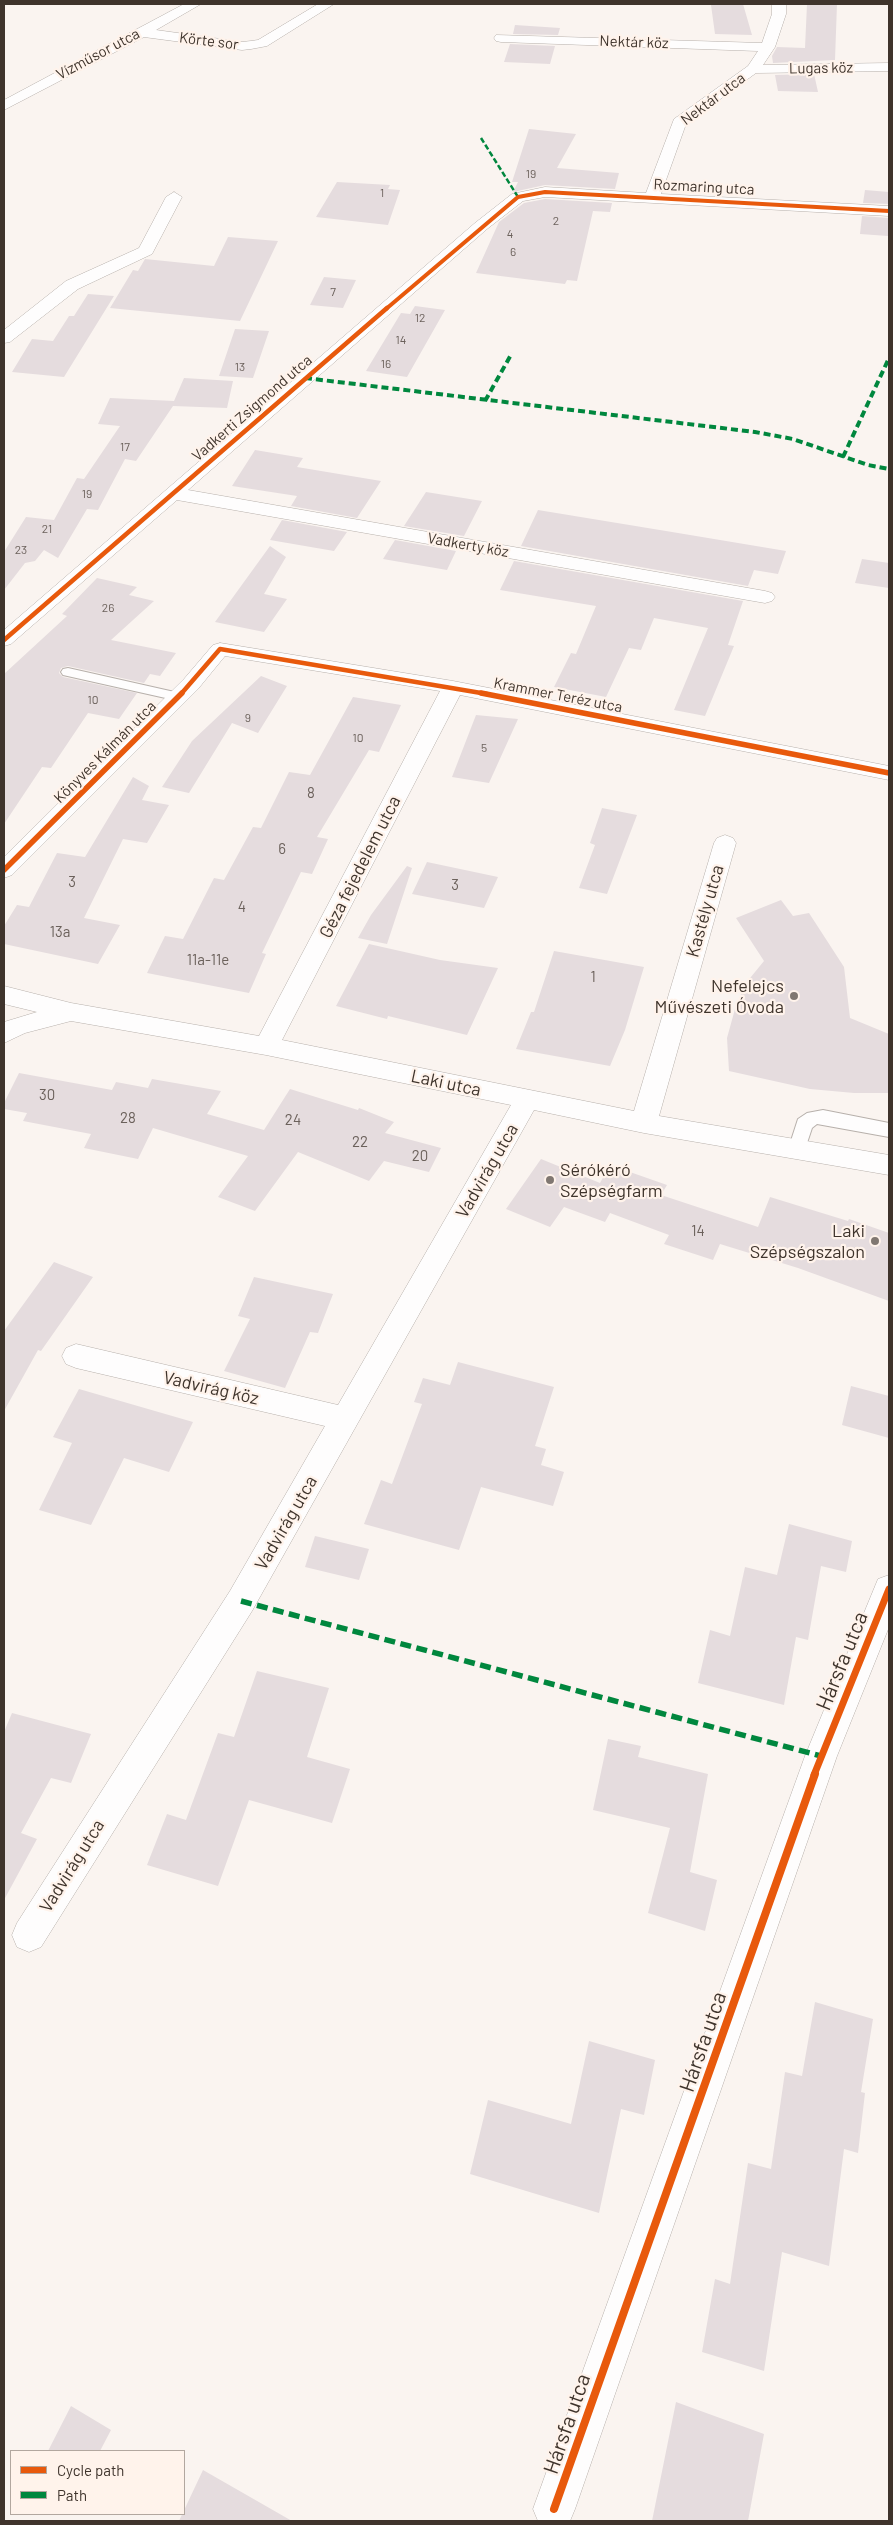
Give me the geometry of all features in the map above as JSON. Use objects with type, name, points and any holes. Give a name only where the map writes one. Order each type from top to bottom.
[{"type":"street","name":"Vízműsor utca","points":[[4,106],[194,4]]},
{"type":"street","name":"Körte sor","points":[[140,32],[251,46],[262,43],[327,4]]},
{"type":"street","name":"Nektár utca","points":[[652,197],[679,122],[753,68],[768,47],[778,14],[779,4]]},
{"type":"street","name":"Nektár köz","points":[[500,38],[768,47]]},
{"type":"street","name":"Lugas köz","points":[[753,68],[889,67]]},
{"type":"street","name":"Rozmaring utca","points":[[518,197],[544,192],[889,211]]},
{"type":"street","points":[[4,338],[72,285],[146,251],[174,197]]},
{"type":"street","name":"Vadkerti Zsigmond utca","points":[[4,640],[481,226],[518,197]]},
{"type":"street","name":"Vadkerty köz","points":[[172,493],[765,597]]},
{"type":"street","name":"Krammer Teréz utca","points":[[220,650],[453,687],[889,773]]},
{"type":"street","name":"Könyves Kálmán utca","points":[[4,870],[179,697],[220,650]]},
{"type":"street","name":"Géza fejedelem utca","points":[[266,1046],[453,687]]},
{"type":"street","name":"Kastély utca","points":[[644,1123],[725,843]]},
{"type":"street","name":"Laki utca","points":[[4,995],[71,1012],[266,1046],[644,1123],[889,1165]]},
{"type":"street","points":[[4,1034],[17,1026],[71,1012]]},
{"type":"street","name":"Vadvirág utca","points":[[29,1935],[241,1601],[527,1100]]},
{"type":"street","name":"Vadvirág köz","points":[[76,1356],[346,1419]]},
{"type":"street","name":"Hársfa utca","points":[[554,2509],[821,1756],[889,1589]]},
{"type":"lane","points":[[68,672],[179,697]]},
{"type":"lane","points":[[797,1150],[804,1124],[813,1118],[823,1117],[889,1130]]},
{"type":"building","points":[[743,4],[752,35],[715,34],[711,5]]},
{"type":"building","points":[[807,4],[837,4],[835,60],[773,63],[772,56],[777,47],[805,48]]},
{"type":"building","points":[[515,25],[560,28],[558,35],[513,34]]},
{"type":"building","points":[[510,44],[555,46],[550,64],[504,62]]},
{"type":"building","points":[[814,74],[818,92],[778,91],[775,75]]},
{"type":"building","points":[[529,129],[576,134],[557,168],[619,173],[615,189],[545,185],[513,192],[518,182],[512,182]]},
{"type":"building","points":[[337,182],[390,185],[388,189],[400,190],[388,225],[316,217]]},
{"type":"building","points":[[865,190],[889,192],[889,204],[863,203]]},
{"type":"building","points":[[545,199],[612,203],[610,212],[593,211],[577,281],[567,280],[565,284],[476,273],[499,222],[524,203]]},
{"type":"building","points":[[862,216],[889,218],[888,236],[860,234]]},
{"type":"building","points":[[228,237],[278,241],[240,321],[110,308],[133,270],[138,271],[145,259],[214,266]]},
{"type":"building","points":[[324,277],[356,280],[343,308],[310,305]]},
{"type":"building","points":[[88,294],[114,296],[64,377],[12,372],[32,339],[53,341],[69,316],[74,316]]},
{"type":"building","points":[[415,306],[445,310],[407,377],[366,371],[401,313],[410,314]]},
{"type":"building","points":[[235,329],[269,331],[253,378],[219,376]]},
{"type":"building","points":[[184,378],[233,381],[227,408],[173,406],[136,461],[125,459],[98,510],[87,509],[58,558],[44,550],[35,561],[25,563],[4,590],[4,552],[26,517],[54,520],[77,478],[84,479],[120,426],[98,424],[110,398],[174,401]]},
{"type":"building","points":[[255,450],[303,458],[297,467],[381,481],[357,518],[291,506],[297,496],[232,486]]},
{"type":"building","points":[[426,492],[482,501],[464,536],[404,526]]},
{"type":"building","points":[[538,510],[786,551],[778,574],[754,570],[748,586],[521,546]]},
{"type":"building","points":[[282,520],[347,532],[334,551],[270,540]]},
{"type":"building","points":[[395,540],[456,551],[447,570],[383,559]]},
{"type":"building","points":[[270,546],[286,557],[264,594],[287,599],[264,632],[215,622]]},
{"type":"building","points":[[862,559],[889,563],[889,588],[855,583]]},
{"type":"building","points":[[514,561],[743,601],[728,645],[734,646],[705,716],[674,710],[708,628],[654,618],[641,650],[629,648],[606,697],[554,687],[571,653],[576,654],[596,606],[500,590]]},
{"type":"building","points":[[97,578],[137,587],[129,595],[154,601],[111,640],[176,653],[160,676],[150,674],[144,683],[68,666],[61,668],[59,673],[63,677],[137,693],[119,719],[88,713],[51,768],[42,767],[4,824],[4,674],[67,616],[62,614]]},
{"type":"building","points":[[261,676],[287,686],[258,733],[232,723],[189,793],[162,787],[192,741]]},
{"type":"building","points":[[353,697],[401,705],[379,752],[369,750],[317,837],[328,839],[312,874],[301,872],[262,953],[266,954],[249,993],[147,973],[165,936],[183,939],[214,878],[224,880],[253,827],[261,828],[289,772],[310,775]]},
{"type":"building","points":[[476,715],[518,719],[489,783],[452,777]]},
{"type":"building","points":[[133,777],[149,786],[142,800],[169,805],[147,843],[123,839],[84,918],[120,925],[98,964],[4,944],[4,926],[17,905],[29,907],[57,853],[85,857]]},
{"type":"building","points":[[602,808],[637,815],[607,894],[579,888],[595,845],[590,843]]},
{"type":"building","points":[[427,862],[498,877],[484,908],[412,894]]},
{"type":"building","points":[[407,866],[412,868],[387,944],[358,938],[371,915]]},
{"type":"building","name":"Nefelejcs Művészeti Óvoda","points":[[781,900],[793,916],[809,913],[844,967],[850,1018],[889,1034],[889,1093],[854,1093],[810,1089],[729,1071],[727,1038],[735,1009],[746,983],[764,961],[736,918]]},
{"type":"building","points":[[369,944],[440,960],[498,968],[467,1035],[388,1016],[387,1019],[336,1006]]},
{"type":"building","points":[[554,951],[644,967],[625,1030],[610,1066],[516,1049],[531,1012],[534,1012]]},
{"type":"building","points":[[19,1073],[112,1090],[116,1082],[148,1088],[152,1079],[221,1091],[207,1114],[264,1130],[290,1089],[358,1110],[359,1108],[394,1122],[385,1133],[441,1148],[429,1172],[384,1161],[369,1181],[298,1152],[255,1211],[218,1197],[248,1156],[153,1128],[138,1159],[84,1148],[91,1134],[23,1121],[27,1113],[4,1109],[4,1103]]},
{"type":"building","points":[[541,1159],[600,1183],[610,1165],[667,1185],[661,1195],[758,1227],[770,1197],[848,1221],[849,1219],[889,1233],[889,1301],[798,1268],[720,1244],[713,1260],[664,1244],[669,1235],[610,1213],[605,1222],[564,1207],[550,1227],[506,1209]]},
{"type":"building","points":[[54,1262],[93,1277],[41,1351],[38,1350],[4,1411],[4,1331]]},
{"type":"building","points":[[254,1277],[333,1294],[318,1333],[310,1332],[285,1388],[224,1371],[250,1319],[238,1316]]},
{"type":"building","points":[[458,1362],[554,1387],[535,1446],[546,1449],[541,1465],[564,1472],[553,1506],[481,1487],[459,1550],[364,1524],[381,1480],[392,1484],[422,1404],[414,1402],[423,1378],[450,1385]]},
{"type":"building","points":[[851,1386],[889,1396],[889,1438],[842,1425]]},
{"type":"building","points":[[79,1389],[193,1422],[169,1472],[124,1458],[91,1525],[39,1510],[72,1443],[53,1437]]},
{"type":"building","points":[[789,1524],[852,1541],[846,1572],[821,1566],[808,1640],[796,1637],[784,1705],[698,1683],[710,1630],[730,1636],[745,1567],[777,1575]]},
{"type":"building","points":[[315,1536],[369,1549],[359,1580],[305,1567]]},
{"type":"building","points":[[257,1671],[329,1688],[307,1757],[350,1769],[332,1823],[249,1800],[218,1886],[147,1865],[167,1814],[186,1820],[218,1733],[234,1737]]},
{"type":"building","points":[[12,1713],[91,1734],[71,1783],[51,1778],[21,1833],[37,1839],[4,1900],[4,1732]]},
{"type":"building","points":[[608,1739],[641,1746],[638,1757],[708,1774],[690,1872],[717,1880],[705,1931],[648,1913],[670,1828],[593,1810]]},
{"type":"building","points":[[815,2002],[873,2019],[861,2092],[865,2093],[858,2153],[844,2149],[829,2266],[782,2252],[764,2371],[702,2352],[715,2279],[730,2284],[748,2163],[771,2169],[785,2072],[802,2076]]},
{"type":"building","points":[[589,2041],[655,2060],[644,2115],[621,2109],[599,2213],[470,2174],[488,2100],[571,2124]]},
{"type":"building","points":[[676,2402],[764,2434],[748,2521],[652,2521]]},
{"type":"building","points":[[71,2406],[111,2430],[101,2450],[49,2450]]},
{"type":"building","points":[[203,2470],[292,2521],[179,2521],[182,2515],[185,2515],[185,2508]]},
{"type":"marked path","points":[[481,138],[493,154],[518,197]]},
{"type":"marked path","points":[[485,401],[512,353]]},
{"type":"marked path","points":[[843,457],[889,358]]},
{"type":"marked path","points":[[305,378],[755,432],[793,439],[868,465],[889,469]]},
{"type":"marked path","points":[[241,1601],[821,1756]]},
{"type":"cycle path","points":[[4,640],[481,226],[518,197],[545,192],[889,211]]},
{"type":"cycle path","points":[[4,870],[191,684],[220,649],[453,687],[889,773]]},
{"type":"cycle path","points":[[554,2509],[821,1756],[889,1589]]},
{"type":"place","name":"Nefelejcs Művészeti Óvoda","points":[[794,996]]},
{"type":"place","name":"Sérókéró Szépségfarm","points":[[550,1180]]},
{"type":"place","name":"Laki Szépségszalon","points":[[875,1241]]}]
